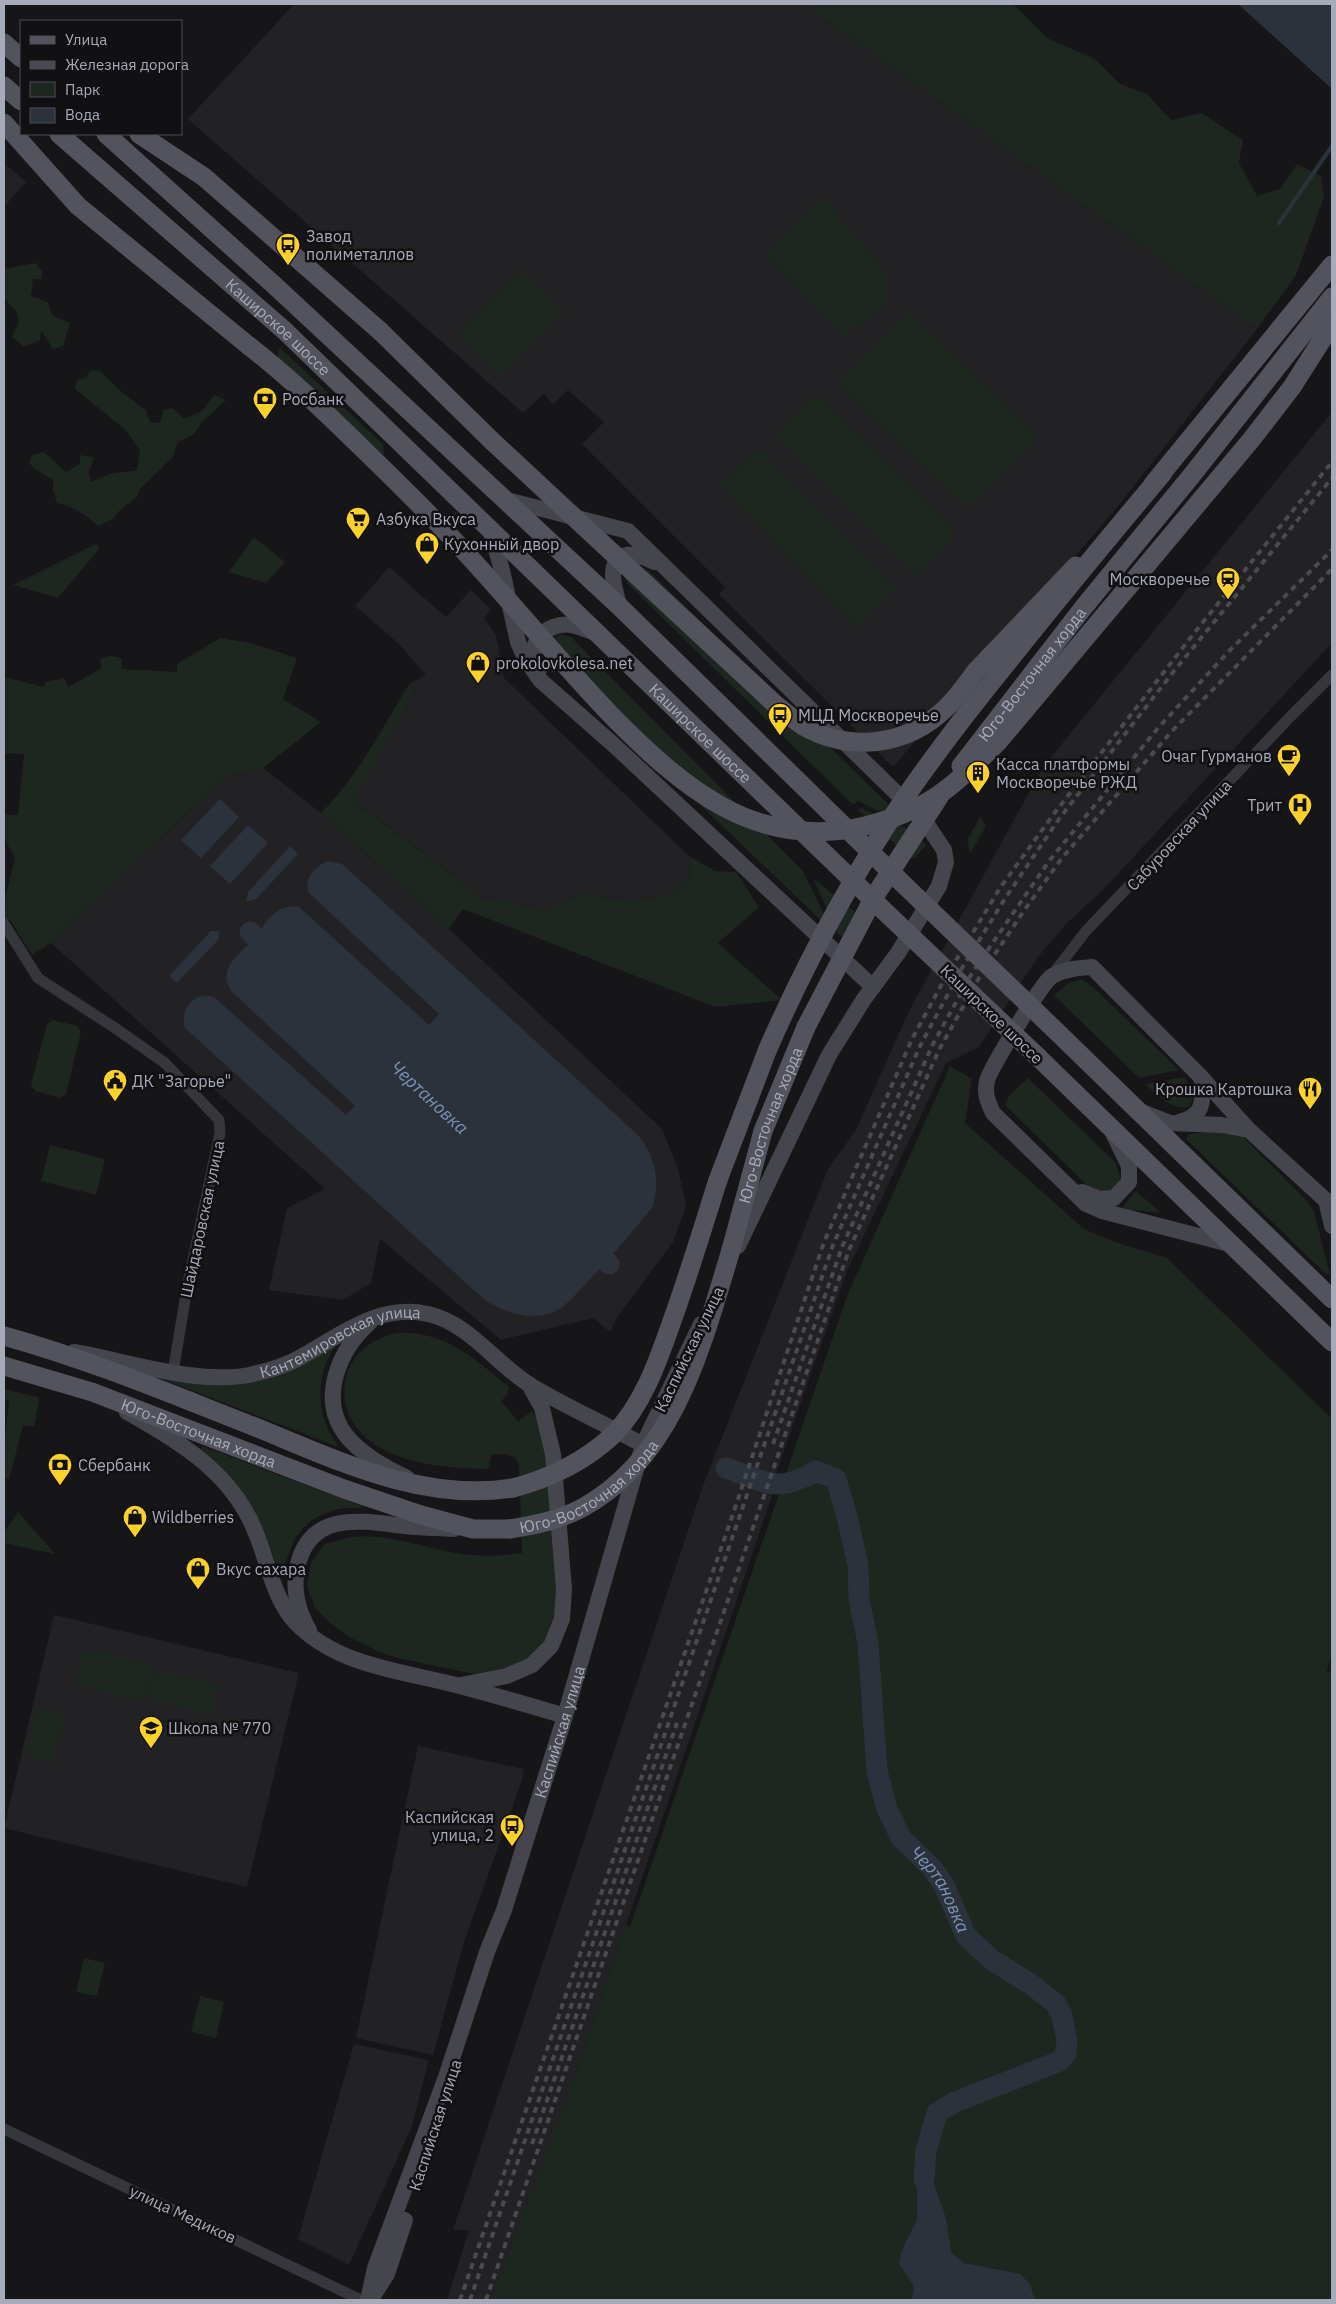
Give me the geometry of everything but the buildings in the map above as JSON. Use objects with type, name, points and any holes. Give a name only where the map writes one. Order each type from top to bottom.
[{"type":"main road","points":[[4,43],[20,57]]},
{"type":"main road","points":[[4,86],[20,100]]},
{"type":"main road","points":[[4,123],[43,169],[97,222],[299,387],[430,516],[587,690],[666,768],[702,795],[725,809],[767,825],[790,830],[830,831],[853,829],[896,817],[936,797],[979,761],[1032,704],[1251,440],[1292,387],[1332,324]]},
{"type":"main road","name":"Каширское шоссе","points":[[60,135],[285,332],[1332,1342]]},
{"type":"main road","name":"Каширское шоссе","points":[[107,135],[273,284],[619,606],[1332,1299]]},
{"type":"main road","points":[[140,135],[204,176],[380,331],[491,440],[776,705],[802,726],[830,738],[861,744],[889,740],[924,724],[947,707],[976,671],[1163,474]]},
{"type":"main road","name":"Юго-Восточная хорда","points":[[37,1345],[130,1377],[396,1481],[431,1489],[472,1492],[513,1488],[554,1476],[594,1451],[613,1434],[638,1402],[665,1342],[718,1180],[756,1076],[786,1009],[839,906],[885,828],[953,732],[1076,577],[1163,474],[1332,265]]},
{"type":"main road","name":"Юго-Восточная хорда","points":[[4,1366],[92,1392],[344,1489],[421,1515],[473,1529],[510,1529],[563,1516],[599,1498],[626,1475],[654,1444],[678,1400],[702,1341],[732,1250],[763,1132],[786,1073],[821,995],[874,897],[917,828],[986,732],[1332,297]]},
{"type":"main road","name":"Каспийская улица","points":[[369,2300],[375,2268],[446,2076],[487,1952],[501,1918],[565,1716],[644,1445],[829,1055],[864,998],[898,953],[940,886],[946,862],[944,850],[940,842],[924,820],[628,531],[503,499]]},
{"type":"main road","points":[[490,528],[502,570],[518,642],[532,670],[554,693],[615,746],[873,987]]},
{"type":"main road","points":[[619,606],[613,574],[615,564],[622,556],[631,553],[642,555],[662,566]]},
{"type":"main road","points":[[554,693],[536,666],[533,651],[536,640],[542,633],[548,630],[570,625],[598,634]]},
{"type":"main road","points":[[1233,1245],[1102,1211],[1086,1204],[993,1113],[985,1095],[987,1079],[1000,1053],[1051,977],[1070,969],[1092,967],[1202,1078],[1249,1130],[1329,1203],[1332,1226]]},
{"type":"main road","points":[[1170,1123],[1189,1120],[1199,1111],[1203,1097],[1202,1078]]},
{"type":"main road","points":[[1135,1109],[1170,1123],[1222,1124],[1249,1130]]},
{"type":"main road","points":[[1070,1187],[1099,1200],[1114,1198],[1129,1182],[1128,1166],[1109,1125]]},
{"type":"main road","name":"Кантемировская улица","points":[[4,1336],[37,1345],[173,1372],[214,1378],[248,1375],[272,1369],[299,1358],[350,1328],[389,1313],[411,1312],[429,1314],[447,1321],[465,1332],[529,1384],[644,1445]]},
{"type":"main road","points":[[376,1317],[352,1340],[336,1372],[333,1395],[338,1422],[344,1434],[375,1461],[431,1489]]},
{"type":"main road","points":[[457,1686],[506,1676],[532,1665],[551,1646],[562,1619],[564,1590],[553,1454],[542,1408],[529,1384]]},
{"type":"main road","points":[[92,1392],[183,1445],[199,1457],[224,1482],[254,1528],[281,1603],[295,1623],[335,1653],[357,1661],[565,1716]]},
{"type":"main road","points":[[314,1638],[300,1612],[297,1598],[296,1572],[304,1548],[322,1530],[341,1523],[365,1521],[415,1528],[473,1529]]},
{"type":"street","name":"Сабуровская улица","points":[[1051,977],[1086,931],[1332,675]]},
{"type":"street","name":"Шайдаровская улица","points":[[4,924],[38,978],[165,1063],[219,1120],[220,1133],[187,1288],[173,1372]]},
{"type":"street","name":"улица Медиков","points":[[4,2129],[361,2300]]},
{"type":"shaded area","points":[[294,4],[803,4],[1257,329],[1115,510],[893,767],[719,594],[725,587],[582,444],[604,422],[568,390],[553,404],[544,394],[523,413],[188,119]]},
{"type":"shaded area","points":[[4,163],[26,182],[4,207]]},
{"type":"shaded area","points":[[1332,412],[1332,643],[1102,891],[1068,922],[1038,957],[979,1047],[946,1063],[847,1271],[773,1482],[773,1493],[498,2300],[447,2300],[469,2230],[453,2230],[704,1483],[828,1169],[856,1130],[909,1011],[1043,767]]},
{"type":"shaded area","points":[[389,567],[446,617],[471,590],[491,610],[484,618],[496,635],[504,678],[689,856],[691,878],[672,893],[631,901],[580,893],[545,910],[482,897],[353,800],[416,689],[409,684],[426,675],[399,644],[355,606]]},
{"type":"shaded area","points":[[263,768],[321,813],[449,929],[662,1129],[678,1168],[686,1206],[673,1242],[618,1316],[610,1332],[593,1318],[501,1340],[380,1239],[371,1283],[343,1300],[269,1290],[287,1208],[325,1189],[51,943],[224,778]]},
{"type":"shaded area","name":"Школа № 770","points":[[54,1615],[299,1673],[247,1887],[4,1828]]},
{"type":"shaded area","points":[[418,1746],[524,1769],[521,1783],[463,1945],[433,2055],[356,2038]]},
{"type":"shaded area","points":[[354,2044],[429,2060],[412,2126],[349,2265],[298,2239]]},
{"type":"green space","points":[[803,4],[1013,4],[1047,38],[1095,59],[1120,84],[1147,94],[1171,120],[1201,113],[1243,140],[1239,163],[1257,196],[1280,189],[1297,164],[1321,176],[1324,197],[1296,275],[1257,329]]},
{"type":"green space","points":[[824,197],[888,275],[886,306],[845,336],[766,255]]},
{"type":"green space","points":[[36,263],[42,271],[42,279],[33,279],[31,296],[48,302],[52,315],[70,323],[63,346],[53,349],[41,330],[40,340],[24,347],[12,337],[19,322],[16,311],[4,298],[4,269]]},
{"type":"green space","points":[[521,270],[565,312],[501,376],[458,334]]},
{"type":"green space","points":[[908,310],[1038,437],[967,509],[837,383]]},
{"type":"green space","points":[[280,348],[383,444],[384,453],[376,460],[280,360],[277,356]]},
{"type":"green space","points":[[90,370],[100,371],[123,393],[146,410],[150,422],[160,423],[163,410],[173,408],[184,419],[202,411],[214,395],[226,400],[202,422],[193,435],[178,442],[173,457],[139,490],[137,497],[120,510],[113,519],[98,526],[79,512],[57,503],[53,490],[53,480],[29,463],[32,455],[44,452],[66,472],[80,464],[80,455],[94,457],[89,471],[91,482],[109,474],[137,470],[140,451],[127,431],[75,389],[77,380],[86,377]]},
{"type":"green space","points":[[816,393],[957,532],[915,574],[774,435]]},
{"type":"green space","points":[[759,448],[896,590],[857,627],[720,486]]},
{"type":"green space","points":[[254,537],[285,562],[266,583],[229,572]]},
{"type":"green space","points":[[96,544],[100,548],[58,598],[13,585]]},
{"type":"green space","points":[[637,564],[650,572],[912,827],[858,801],[853,805],[626,582],[623,571]]},
{"type":"green space","points":[[561,634],[571,637],[803,871],[832,931],[551,662],[551,640]]},
{"type":"green space","points":[[220,638],[251,643],[297,658],[283,699],[321,722],[263,768],[224,778],[51,943],[32,955],[10,920],[4,923],[4,903],[15,858],[4,838],[4,815],[18,815],[24,754],[4,753],[4,677],[44,687],[46,682],[64,678],[68,687],[102,668],[100,659],[109,656],[122,658],[121,669],[177,672],[177,664]]},
{"type":"green space","points":[[409,684],[416,689],[354,801],[482,897],[545,910],[580,893],[631,901],[672,893],[691,878],[689,856],[715,871],[736,872],[759,907],[718,943],[782,1000],[715,1007],[463,909],[449,929],[321,813],[358,768]]},
{"type":"green space","points":[[861,808],[912,831],[926,845],[915,858],[910,858],[858,810]]},
{"type":"green space","points":[[980,817],[986,826],[970,854],[967,840]]},
{"type":"green space","points":[[813,878],[867,922],[854,945],[838,934]]},
{"type":"green space","points":[[1083,980],[1093,987],[1179,1070],[1139,1078],[1054,995],[1069,983]]},
{"type":"green space","points":[[53,1020],[78,1026],[81,1032],[66,1094],[60,1098],[35,1091],[31,1084],[47,1024]]},
{"type":"green space","points":[[950,1066],[972,1079],[965,1123],[1084,1229],[1115,1242],[1167,1258],[1332,1419],[1332,1651],[1327,1672],[1332,1673],[1332,2300],[492,2300],[570,2089],[626,1924],[630,1927],[847,1296]]},
{"type":"green space","points":[[1184,1077],[1193,1095],[1189,1107],[1170,1104],[1145,1084]]},
{"type":"green space","points":[[1028,1078],[1115,1162],[1121,1178],[1110,1191],[1099,1192],[1089,1187],[1005,1105],[1009,1096]]},
{"type":"green space","points":[[1224,1130],[1242,1136],[1307,1201],[1314,1212],[1330,1274],[1326,1274],[1186,1139],[1189,1134]]},
{"type":"green space","points":[[50,1145],[105,1159],[96,1195],[41,1181]]},
{"type":"green space","points":[[1136,1191],[1161,1213],[1123,1209],[1124,1205]]},
{"type":"green space","points":[[397,1333],[414,1333],[430,1336],[458,1348],[509,1387],[507,1395],[501,1401],[518,1421],[532,1411],[537,1419],[545,1441],[558,1605],[545,1644],[524,1664],[487,1674],[474,1674],[398,1658],[379,1652],[349,1637],[330,1623],[315,1608],[307,1586],[311,1563],[322,1547],[328,1542],[362,1536],[393,1539],[472,1555],[489,1556],[522,1553],[519,1465],[515,1457],[505,1454],[492,1454],[488,1469],[445,1467],[417,1462],[390,1453],[377,1446],[361,1432],[350,1417],[345,1399],[345,1382],[350,1366],[361,1351],[377,1340]]},
{"type":"green space","points":[[336,1345],[324,1369],[320,1395],[325,1421],[330,1434],[338,1445],[336,1446],[162,1379],[192,1382]]},
{"type":"green space","points":[[4,1389],[38,1397],[39,1402],[34,1426],[23,1426],[9,1479],[4,1478],[4,1448],[9,1400],[4,1399]]},
{"type":"green space","points":[[202,1446],[363,1507],[345,1508],[326,1513],[306,1525],[299,1533],[289,1552],[282,1576],[250,1506],[229,1478],[201,1449]]},
{"type":"green space","points":[[18,1512],[55,1554],[4,1543],[4,1532]]},
{"type":"green space","points":[[87,1650],[144,1663],[152,1668],[145,1700],[135,1700],[79,1687],[75,1683],[82,1654]]},
{"type":"green space","points":[[156,1670],[220,1685],[213,1715],[149,1701]]},
{"type":"green space","points":[[38,1707],[65,1714],[53,1762],[26,1756]]},
{"type":"green space","points":[[84,1958],[105,1963],[97,1996],[76,1992]]},
{"type":"green space","points":[[200,1996],[224,2002],[216,2038],[191,2032]]},
{"type":"water","points":[[1238,4],[1332,4],[1332,89]]},
{"type":"water","points":[[220,799],[239,817],[201,858],[181,840]]},
{"type":"water","points":[[248,825],[268,843],[230,884],[210,866]]},
{"type":"water","points":[[290,846],[298,854],[256,899],[246,902],[248,892]]},
{"type":"water","points":[[328,861],[342,864],[640,1137],[645,1145],[655,1170],[656,1187],[653,1205],[649,1212],[572,1299],[558,1310],[544,1315],[529,1316],[507,1311],[486,1301],[185,1028],[184,1014],[190,1003],[201,997],[214,997],[346,1115],[355,1106],[231,991],[226,978],[229,966],[246,946],[250,945],[596,1263],[606,1252],[261,931],[267,920],[276,912],[287,907],[299,907],[429,1025],[439,1014],[309,893],[308,883],[311,874]]},
{"type":"water","points":[[211,931],[219,931],[219,939],[177,983],[169,976]]},
{"type":"water","points":[[926,2151],[928,2168],[946,2218],[951,2252],[964,2263],[1021,2274],[1030,2285],[1035,2300],[912,2300],[914,2286],[899,2264],[902,2250],[917,2219],[917,2185]]},
{"type":"waterway","points":[[1279,223],[1332,146]]},
{"type":"waterway","name":"Чертановка","points":[[250,932],[609,1264]]},
{"type":"waterway","name":"Чертановка","points":[[726,1468],[762,1481],[780,1484],[791,1482],[816,1471],[836,1479],[858,1565],[859,1599],[868,1643],[877,1771],[887,1809],[901,1838],[931,1867],[944,1885],[966,1936],[992,1960],[1032,1985],[1056,2004],[1062,2016],[1067,2041],[1066,2053],[1060,2061],[955,2102],[937,2113],[926,2151],[924,2179]]},
{"type":"railway","points":[[460,2300],[734,1511],[824,1242],[912,1039],[944,980],[1000,888],[1053,815],[1195,632],[1332,462]]},
{"type":"railway","points":[[470,2300],[833,1245],[920,1046],[962,968],[1006,897],[1059,819],[1174,671],[1332,478]]},
{"type":"railway","points":[[773,1444],[842,1247],[933,1044],[972,973],[1049,861],[1158,728],[1230,650],[1332,550]]},
{"type":"railway","points":[[486,2300],[849,1250],[939,1050],[979,978],[1062,858],[1172,731],[1332,569]]},
{"type":"railway","points":[[532,2144],[677,1723]]},
{"type":"place","name":"Завод полиметаллов","points":[[288,266]]},
{"type":"place","name":"Росбанк","points":[[265,420]]},
{"type":"place","name":"Азбука Вкуса","points":[[358,540]]},
{"type":"place","name":"Кухонный двор","points":[[427,565]]},
{"type":"place","name":"Москворечье","points":[[1228,600]]},
{"type":"place","name":"prokolovkolesa.net","points":[[478,684]]},
{"type":"place","name":"МЦД Москворечье","points":[[780,736]]},
{"type":"place","name":"Очаг Гурманов","points":[[1289,777]]},
{"type":"place","name":"Касса платформы Москворечье РЖД","points":[[978,794]]},
{"type":"place","name":"Трит","points":[[1300,826]]},
{"type":"place","name":"ДК \"Загорье\"","points":[[115,1102]]},
{"type":"place","name":"Крошка Картошка","points":[[1310,1110]]},
{"type":"place","name":"Сбербанк","points":[[60,1486]]},
{"type":"place","name":"Wildberries","points":[[135,1538]]},
{"type":"place","name":"Вкус сахара","points":[[198,1590]]},
{"type":"place","name":"Школа № 770","points":[[151,1749]]},
{"type":"place","name":"Каспийская улица, 2","points":[[512,1847]]}]
